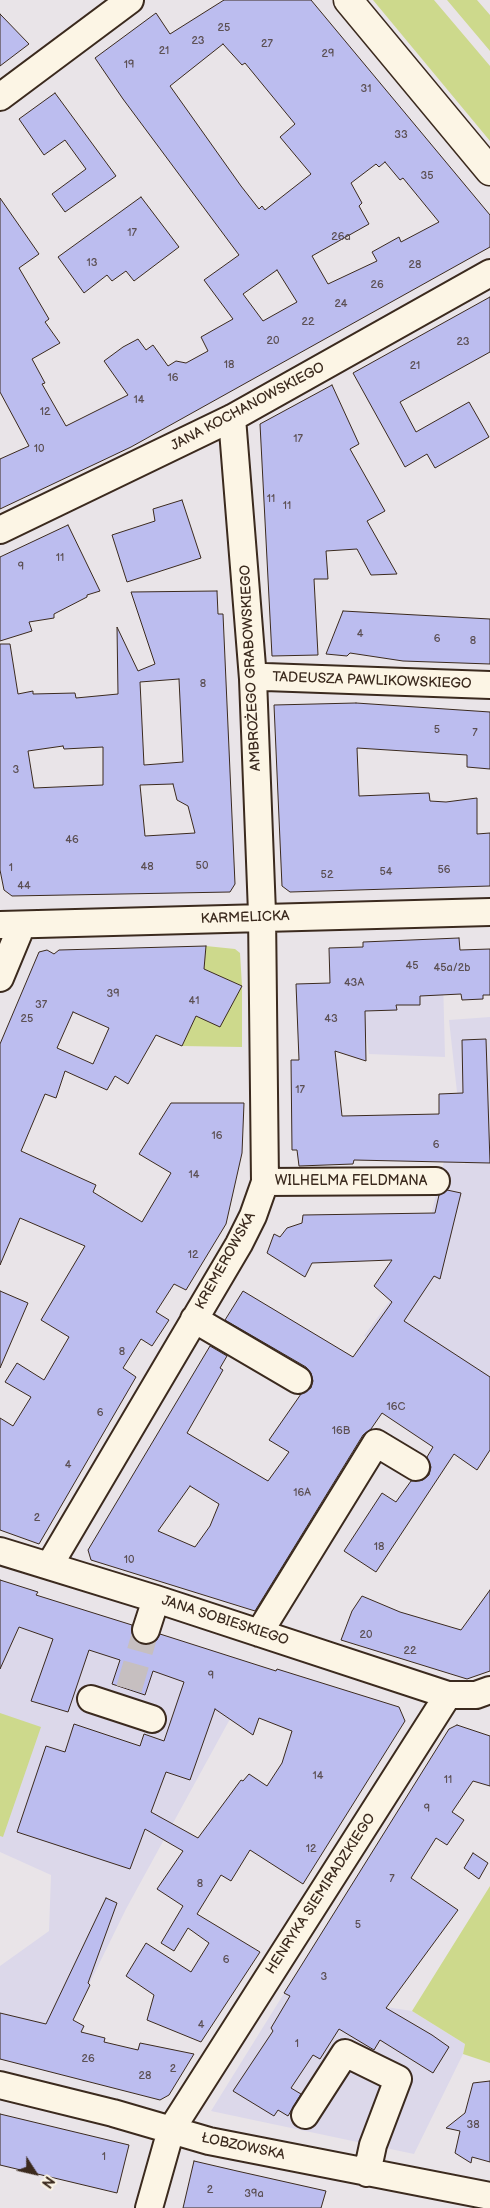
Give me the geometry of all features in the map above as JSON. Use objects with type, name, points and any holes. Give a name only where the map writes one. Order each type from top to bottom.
[{"type":"main road","points":[[348,0],[490,171]]},
{"type":"street","points":[[0,97],[130,0]]},
{"type":"street","name":"JANA KOCHANOWSKIEGO","points":[[0,530],[232,418],[490,273]]},
{"type":"street","name":"AMBROŻEGO GRABOWSKIEGO","points":[[232,418],[253,679],[262,918]]},
{"type":"street","name":"TADEUSZA PAWLIKOWSKIEGO","points":[[253,679],[265,677],[490,685]]},
{"type":"street","name":"KARMELICKA","points":[[11,925],[490,912]]},
{"type":"street","name":"KREMEROWSKA","points":[[49,1566],[243,1237],[265,1182],[262,918]]},
{"type":"street","points":[[0,978],[11,925]]},
{"type":"street","name":"WILHELMA FELDMANA","points":[[265,1182],[436,1181]]},
{"type":"street","points":[[194,1319],[298,1380]]},
{"type":"street","points":[[259,1633],[376,1443],[416,1467]]},
{"type":"street","name":"JANA SOBIESKIEGO","points":[[0,1551],[156,1599],[448,1695]]},
{"type":"street","points":[[146,1630],[156,1599]]},
{"type":"street","points":[[448,1695],[476,1696],[490,1690]]},
{"type":"street","name":"HENRYKA SIEMIRADZKIEGO","points":[[148,2208],[171,2130],[448,1695]]},
{"type":"street","points":[[91,1700],[126,1699],[152,1718]]},
{"type":"street","points":[[305,2116],[345,2053],[398,2079],[373,2146],[368,2173]]},
{"type":"street","name":"ŁOBZOWSKA","points":[[0,2085],[209,2141],[490,2196]]},
{"type":"shaded area","points":[[442,939],[445,1057],[369,1054],[365,1027],[363,942]]},
{"type":"shaded area","points":[[490,1017],[490,1418],[364,1336],[421,1258],[444,1161],[465,1164],[449,1020]]},
{"type":"shaded area","points":[[36,1595],[259,1666],[126,1909],[47,2070],[0,2059],[0,1966],[49,1931],[51,1875],[0,1852],[0,1668]]},
{"type":"shaded area","points":[[296,1974],[334,1999],[412,2011],[465,2044],[463,2054],[414,2154],[211,2111]]},
{"type":"green space","points":[[373,0],[434,0],[490,66],[490,141]]},
{"type":"green space","points":[[447,0],[477,0],[490,15],[490,51]]},
{"type":"green space","points":[[206,946],[235,949],[240,953],[242,986],[204,969]]},
{"type":"green space","points":[[242,986],[242,1047],[182,1046],[196,1016],[220,1026]]},
{"type":"green space","points":[[0,1713],[41,1727],[3,1837],[0,1836]]},
{"type":"green space","points":[[490,1886],[490,2063],[463,2054],[465,2044],[412,2011]]},
{"type":"building","points":[[224,0],[311,0],[490,215],[490,247],[131,447],[0,509],[0,459],[29,446],[0,392],[0,198],[39,254],[19,268],[49,319],[45,322],[60,343],[32,359],[45,383],[42,384],[66,426],[128,395],[104,361],[123,347],[138,339],[146,350],[153,345],[168,366],[176,361],[186,363],[208,351],[201,337],[233,319],[204,280],[239,255],[123,99],[95,58],[156,13],[170,34]],"holes":[[[223,44],[242,65],[245,63],[295,124],[280,137],[311,174],[265,210],[262,206],[259,209],[241,186],[170,86]],[[385,162],[400,180],[403,178],[439,222],[401,242],[399,237],[372,252],[377,261],[328,284],[312,256],[369,224],[359,206],[362,203],[351,183],[376,164],[379,167]],[[277,270],[297,302],[263,321],[243,294]]]},
{"type":"building","points":[[0,14],[29,44],[0,66]]},
{"type":"building","points":[[55,93],[116,176],[65,212],[52,194],[86,169],[65,140],[44,155],[19,119]]},
{"type":"building","points":[[141,197],[179,247],[134,281],[126,271],[112,281],[107,275],[84,293],[58,257]]},
{"type":"building","points":[[490,297],[490,352],[400,402],[416,432],[469,402],[489,437],[435,468],[427,454],[405,467],[353,373]]},
{"type":"building","points":[[332,385],[359,444],[350,449],[385,511],[367,521],[397,574],[371,575],[357,549],[326,551],[328,579],[314,579],[318,655],[272,656],[260,424]]},
{"type":"building","points":[[182,500],[201,558],[127,582],[112,535],[155,521],[153,509]]},
{"type":"building","points":[[68,525],[100,591],[87,595],[87,597],[54,614],[54,618],[29,622],[32,631],[0,641],[0,557]]},
{"type":"building","points":[[217,591],[218,614],[223,614],[235,884],[230,892],[12,896],[4,890],[0,870],[0,644],[10,644],[18,694],[33,691],[33,694],[75,693],[76,698],[118,694],[117,627],[138,671],[155,664],[131,592]],"holes":[[[179,679],[183,762],[144,765],[140,682]],[[63,746],[64,749],[103,747],[103,785],[34,788],[28,751]],[[173,784],[177,800],[188,806],[195,833],[145,836],[140,785]]]},
{"type":"building","points":[[343,611],[490,619],[490,664],[403,661],[350,653],[347,656],[326,654]]},
{"type":"building","points":[[356,703],[490,712],[490,769],[467,767],[467,755],[357,748],[359,796],[429,793],[430,801],[446,802],[477,798],[477,834],[490,833],[490,886],[290,892],[282,886],[274,705]]},
{"type":"building","points":[[459,938],[460,950],[490,949],[490,995],[483,995],[483,999],[462,1000],[461,994],[420,996],[420,1005],[396,1005],[397,1010],[365,1011],[366,1061],[335,1051],[342,1116],[439,1114],[439,1094],[463,1093],[462,1040],[486,1039],[490,1163],[354,1160],[353,1164],[299,1166],[297,1150],[292,1150],[291,1060],[299,1060],[296,984],[330,983],[329,948],[363,947],[363,942]]},
{"type":"building","points":[[206,946],[204,969],[242,986],[220,1027],[196,1016],[182,1046],[156,1035],[128,1084],[115,1076],[107,1090],[65,1071],[56,1098],[45,1094],[21,1151],[96,1185],[93,1192],[142,1222],[171,1173],[139,1154],[171,1103],[244,1103],[242,1153],[226,1224],[186,1290],[174,1284],[156,1312],[169,1320],[152,1346],[141,1339],[123,1368],[136,1377],[39,1544],[0,1530],[0,1418],[13,1426],[31,1397],[5,1382],[17,1363],[44,1380],[69,1337],[41,1320],[85,1246],[20,1218],[0,1265],[0,1044],[39,952],[47,950],[54,954],[59,950]],"holes":[[[73,1012],[109,1028],[93,1064],[57,1048]]]},
{"type":"building","points":[[447,1190],[461,1193],[440,1279],[434,1276],[404,1321],[490,1377],[490,1450],[477,1470],[454,1454],[376,1572],[344,1551],[382,1493],[396,1502],[411,1481],[423,1480],[429,1475],[431,1467],[427,1457],[433,1447],[382,1413],[371,1429],[363,1435],[255,1611],[91,1560],[88,1550],[210,1346],[227,1356],[220,1368],[223,1370],[187,1433],[268,1481],[289,1452],[269,1440],[301,1394],[311,1388],[313,1381],[311,1373],[306,1367],[225,1320],[243,1291],[353,1357],[392,1302],[374,1286],[392,1260],[312,1263],[305,1277],[267,1253],[274,1234],[280,1237],[287,1228],[302,1223],[303,1215],[435,1213],[439,1195]],"holes":[[[190,1486],[219,1504],[210,1526],[195,1547],[158,1531]]]},
{"type":"building","points":[[0,1291],[28,1303],[0,1368]]},
{"type":"building","points":[[0,1580],[38,1592],[36,1595],[132,1625],[132,1634],[135,1640],[141,1644],[150,1644],[156,1641],[160,1634],[276,1671],[277,1669],[399,1707],[405,1721],[303,1884],[250,1850],[231,1881],[221,1875],[197,1914],[260,1952],[201,2042],[147,2020],[154,1995],[126,1976],[146,1943],[191,1972],[209,1943],[188,1928],[174,1951],[161,1943],[183,1906],[157,1889],[183,1851],[145,1829],[130,1869],[17,1832],[46,1746],[65,1752],[74,1724],[140,1746],[144,1734],[164,1741],[184,1682],[153,1671],[145,1695],[112,1684],[120,1660],[89,1650],[68,1712],[31,1701],[53,1639],[19,1627],[0,1669]],"holes":[[[215,1709],[253,1735],[259,1718],[292,1731],[282,1763],[267,1786],[249,1774],[243,1781],[241,1780],[198,1838],[151,1812],[166,1772],[190,1780]]]},
{"type":"building","points":[[490,1590],[490,1671],[467,1679],[341,1640],[352,1611],[362,1596],[400,1612],[461,1630]]},
{"type":"building","points":[[457,1725],[490,1736],[490,1786],[473,1781],[452,1812],[464,1820],[447,1845],[436,1838],[411,1878],[458,1910],[386,2008],[449,2047],[433,2073],[380,2040],[374,2050],[339,2029],[320,2059],[313,2055],[291,2088],[301,2094],[288,2116],[278,2110],[274,2116],[233,2091],[273,2031],[271,2028],[290,1996],[284,1993],[449,1729]]},
{"type":"building","points":[[473,1853],[488,1863],[479,1879],[464,1868]]},
{"type":"building","points":[[106,1898],[117,1903],[88,1983],[90,1985],[73,2020],[84,2026],[81,2032],[105,2038],[104,2042],[138,2050],[140,2043],[194,2054],[169,2095],[160,2100],[0,2059],[0,2013],[46,2024]]},
{"type":"building","points":[[490,2081],[490,2162],[472,2157],[471,2163],[455,2153],[460,2131],[446,2128],[465,2113],[473,2083]]},
{"type":"building","points":[[0,2114],[129,2145],[117,2193],[0,2165]]},
{"type":"building","points":[[194,2161],[326,2191],[321,2208],[183,2208]]},
{"type":"tunnel","points":[[129,1689],[146,1630]]}]
